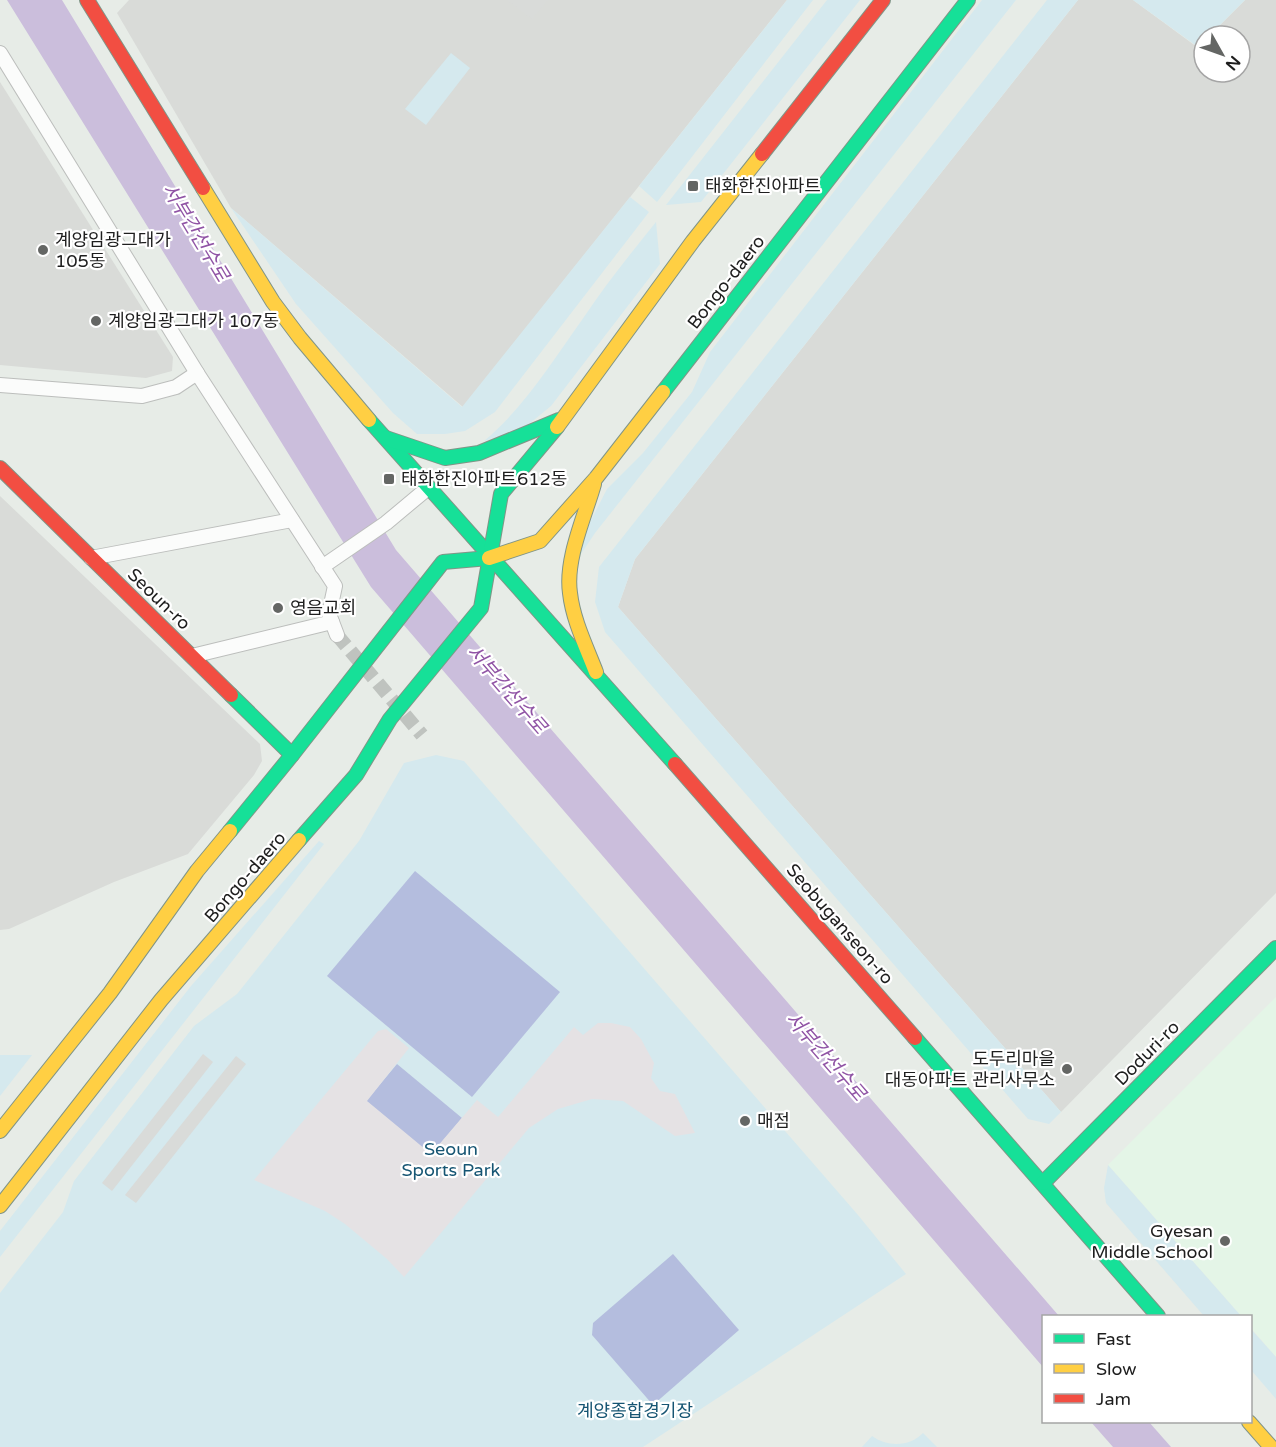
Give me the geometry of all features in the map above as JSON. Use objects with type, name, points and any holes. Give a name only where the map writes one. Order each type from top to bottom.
[{"type":"main road","name":"Seobuganseon-ro","points":[[87,0],[273,302],[300,338],[383,437],[693,784],[1156,1315]]},
{"type":"main road","name":"Bongo-daero","points":[[0,1206],[161,1000],[356,775],[390,719],[481,608],[501,494],[566,417],[693,241],[883,0]]},
{"type":"main road","name":"Bongo-daero","points":[[0,1131],[110,993],[197,871],[292,755],[443,562],[491,558],[540,541],[596,478],[968,0]]},
{"type":"main road","points":[[383,437],[445,458],[479,453],[566,417]]},
{"type":"main road","name":"Seoun-ro","points":[[0,468],[292,755]]},
{"type":"main road","points":[[596,478],[577,543],[569,585],[574,608],[599,680]]},
{"type":"main road","name":"Doduri-ro","points":[[1043,1183],[1276,948]]},
{"type":"main road","points":[[1250,1423],[1271,1447]]},
{"type":"street","points":[[0,53],[197,373],[292,520],[327,564],[334,586],[329,614],[335,628],[192,656]]},
{"type":"street","points":[[0,384],[142,396],[176,387],[197,373]]},
{"type":"street","points":[[327,564],[386,523],[428,488]]},
{"type":"street","points":[[91,558],[292,520]]},
{"type":"shaded area","points":[[129,0],[787,0],[463,407],[231,208],[117,13]]},
{"type":"shaded area","points":[[507,0],[548,0],[532,19]]},
{"type":"shaded area","points":[[1078,0],[1133,0],[1192,43],[1192,84],[1252,84],[1252,24],[1221,24],[1245,0],[1276,0],[1276,893],[1061,1112],[618,607],[635,559]]},
{"type":"shaded area","points":[[0,82],[173,357],[172,371],[146,378],[0,365]]},
{"type":"shaded area","points":[[0,496],[260,744],[262,761],[254,775],[188,854],[114,882],[9,929],[0,930]]},
{"type":"shaded area","points":[[415,871],[560,992],[472,1097],[327,976]]},
{"type":"shaded area","name":"Gyesan Middle School","points":[[1276,997],[1276,1357],[1252,1329],[1252,1315],[1240,1315],[1108,1165]]},
{"type":"shaded area","points":[[598,1023],[630,1027],[641,1039],[654,1063],[651,1078],[660,1091],[675,1094],[695,1133],[675,1136],[623,1101],[592,1099],[558,1109],[529,1128],[404,1277],[387,1259],[345,1224],[325,1211],[254,1180],[378,1031],[386,1029],[409,1048],[367,1101],[431,1154],[477,1100],[498,1117],[574,1027],[583,1035]]},
{"type":"shaded area","points":[[203,1054],[213,1062],[112,1191],[102,1183]]},
{"type":"shaded area","points":[[236,1056],[246,1064],[136,1203],[125,1195]]},
{"type":"shaded area","points":[[397,1064],[462,1118],[431,1155],[366,1101]]},
{"type":"shaded area","points":[[673,1254],[739,1330],[653,1405],[592,1335],[593,1323]]},
{"type":"green space","points":[[787,0],[813,0],[657,202],[639,186]]},
{"type":"green space","points":[[827,0],[860,0],[701,202],[666,205]]},
{"type":"green space","points":[[982,0],[1016,0],[595,533],[581,554],[586,530],[607,489],[643,453],[692,392],[710,352]]},
{"type":"green space","points":[[1047,0],[1078,0],[635,559],[618,607],[1061,1112],[1049,1124],[1028,1119],[605,632],[595,602],[599,567]]},
{"type":"green space","points":[[1133,0],[1245,0],[1221,24],[1192,24],[1192,43]]},
{"type":"green space","points":[[451,53],[470,68],[426,125],[405,109]]},
{"type":"green space","points":[[630,197],[649,212],[495,412],[465,431],[445,434],[417,434],[393,413],[296,304],[231,208],[462,407]]},
{"type":"green space","points":[[656,222],[660,264],[551,406],[523,429],[484,441],[499,428],[525,398]]},
{"type":"green space","name":"Seoun Sports Park","points":[[436,755],[464,761],[858,1215],[906,1274],[643,1447],[0,1447],[0,1293],[63,1212],[74,1181],[194,1026],[237,994],[359,841],[404,763]]},
{"type":"green space","points":[[319,841],[324,844],[0,1257],[0,1231],[191,986]]},
{"type":"green space","points":[[0,1055],[32,1055],[0,1096]]},
{"type":"green space","points":[[1108,1165],[1240,1315],[1203,1315],[1106,1203],[1104,1188]]},
{"type":"green space","points":[[1252,1330],[1276,1357],[1276,1399],[1252,1371]]},
{"type":"green space","points":[[923,1433],[937,1447],[862,1447],[872,1436],[884,1442],[898,1444],[912,1441]]},
{"type":"water","name":"서부간선수로","points":[[7,0],[62,0],[396,550],[1058,1315],[1042,1315],[1042,1366],[371,587]]},
{"type":"water","points":[[1092,1423],[1150,1423],[1171,1447],[1113,1447]]},
{"type":"tunnel","points":[[337,635],[422,735]]},
{"type":"traffic: fast","points":[[663,392],[968,0]]},
{"type":"traffic: fast","points":[[369,420],[675,764]]},
{"type":"traffic: fast","points":[[386,438],[445,458],[479,453],[559,420]]},
{"type":"traffic: fast","points":[[299,840],[356,775],[390,719],[481,608],[501,494],[557,427]]},
{"type":"traffic: fast","points":[[230,831],[443,562],[489,558]]},
{"type":"traffic: fast","points":[[231,695],[292,755]]},
{"type":"traffic: fast","points":[[1043,1183],[1276,948]]},
{"type":"traffic: fast","points":[[915,1038],[1157,1315]]},
{"type":"traffic: slow","points":[[557,427],[693,241],[762,154]]},
{"type":"traffic: slow","points":[[203,188],[273,302],[369,420]]},
{"type":"traffic: slow","points":[[489,558],[540,541],[596,478],[663,392]]},
{"type":"traffic: slow","points":[[594,484],[573,552],[569,580],[574,613],[596,672]]},
{"type":"traffic: slow","points":[[0,1131],[110,993],[197,871],[230,831]]},
{"type":"traffic: slow","points":[[0,1206],[161,1000],[299,840]]},
{"type":"traffic: slow","points":[[1250,1423],[1271,1447]]},
{"type":"traffic: jam","points":[[87,0],[203,188]]},
{"type":"traffic: jam","points":[[762,154],[883,0]]},
{"type":"traffic: jam","points":[[0,468],[231,695]]},
{"type":"traffic: jam","points":[[675,764],[915,1038]]},
{"type":"place","name":"태화한진아파트","points":[[693,186]]},
{"type":"place","name":"계양임광그대가 105동","points":[[43,250]]},
{"type":"place","name":"계양임광그대가 107동","points":[[96,321]]},
{"type":"place","name":"태화한진아파트612동","points":[[389,479]]},
{"type":"place","name":"영음교회","points":[[278,608]]},
{"type":"place","name":"도두리마을 대동아파트 관리사무소","points":[[1067,1069]]},
{"type":"place","name":"매점","points":[[745,1121]]},
{"type":"place","name":"Gyesan Middle School","points":[[1225,1241]]},
{"type":"park label","name":"계양종합경기장","points":[[635,1411]]}]
